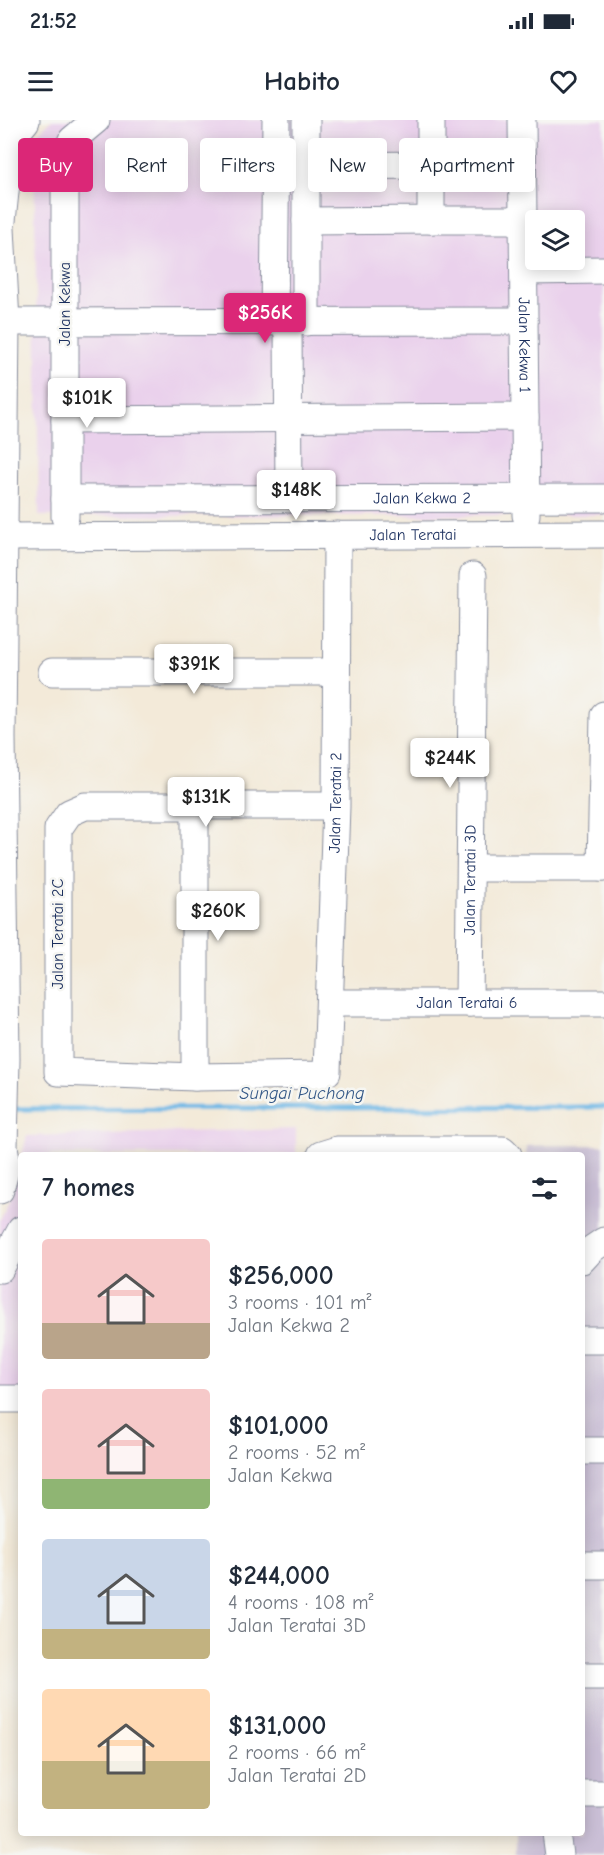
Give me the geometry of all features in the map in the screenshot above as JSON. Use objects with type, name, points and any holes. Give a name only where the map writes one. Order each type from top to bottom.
[{"type":"street","name":"Jalan Kekwa","points":[[64,536],[65,155],[72,140],[96,120]]},
{"type":"street","points":[[276,120],[289,322],[289,499]]},
{"type":"street","points":[[289,322],[306,220],[306,120]]},
{"type":"street","points":[[431,120],[431,138]]},
{"type":"street","name":"Jalan Kekwa 1","points":[[522,120],[526,534]]},
{"type":"street","points":[[0,1190],[7,1164],[3,1142],[6,1059],[1,737],[6,322],[1,215],[15,125]]},
{"type":"street","points":[[306,166],[399,165]]},
{"type":"street","points":[[431,192],[431,220]]},
{"type":"street","points":[[306,220],[523,220]]},
{"type":"street","points":[[524,271],[604,270]]},
{"type":"street","points":[[6,322],[524,321]]},
{"type":"street","points":[[65,420],[525,417]]},
{"type":"street","name":"Jalan Kekwa 2","points":[[65,499],[604,498]]},
{"type":"street","name":"Jalan Teratai","points":[[5,537],[604,534]]},
{"type":"street","name":"Jalan Teratai 2","points":[[195,1077],[319,1075],[327,1072],[336,806],[337,535]]},
{"type":"street","name":"Jalan Teratai 3D","points":[[469,1003],[473,576]]},
{"type":"street","points":[[52,672],[336,672]]},
{"type":"street","points":[[472,868],[602,868],[604,715]]},
{"type":"street","name":"Jalan Teratai 2C","points":[[195,806],[85,806],[69,813],[58,829],[58,1072],[195,1077]]},
{"type":"street","points":[[195,1077],[195,806],[336,806]]},
{"type":"street","name":"Jalan Teratai 6","points":[[331,1003],[604,1003]]},
{"type":"street","points":[[328,1152],[337,1150],[503,1150],[505,1152]]},
{"type":"street","points":[[0,1269],[18,1236]]},
{"type":"street","points":[[585,1257],[604,1241]]},
{"type":"street","points":[[585,1340],[604,1340]]},
{"type":"street","points":[[0,1399],[18,1399]]},
{"type":"street","points":[[585,1451],[604,1451]]},
{"type":"street","points":[[585,1565],[604,1565]]},
{"type":"street","points":[[585,1676],[604,1676]]},
{"type":"street","points":[[585,1794],[604,1794]]},
{"type":"street","points":[[556,1836],[559,1855]]},
{"type":"shaded area","points":[[52,120],[604,120],[604,515],[39,516],[35,192],[93,192],[93,138],[34,138]]},
{"type":"shaded area","points":[[296,1129],[296,1152],[23,1152],[27,1136]]},
{"type":"shaded area","points":[[604,1145],[604,1855],[516,1855],[516,1836],[585,1836],[585,1152],[526,1152],[526,1146]]},
{"type":"shaded area","points":[[18,1168],[18,1406],[0,1406],[0,1220],[10,1198]]},
{"type":"waterway","name":"Sungai Puchong","points":[[12,1109],[604,1107]]}]
